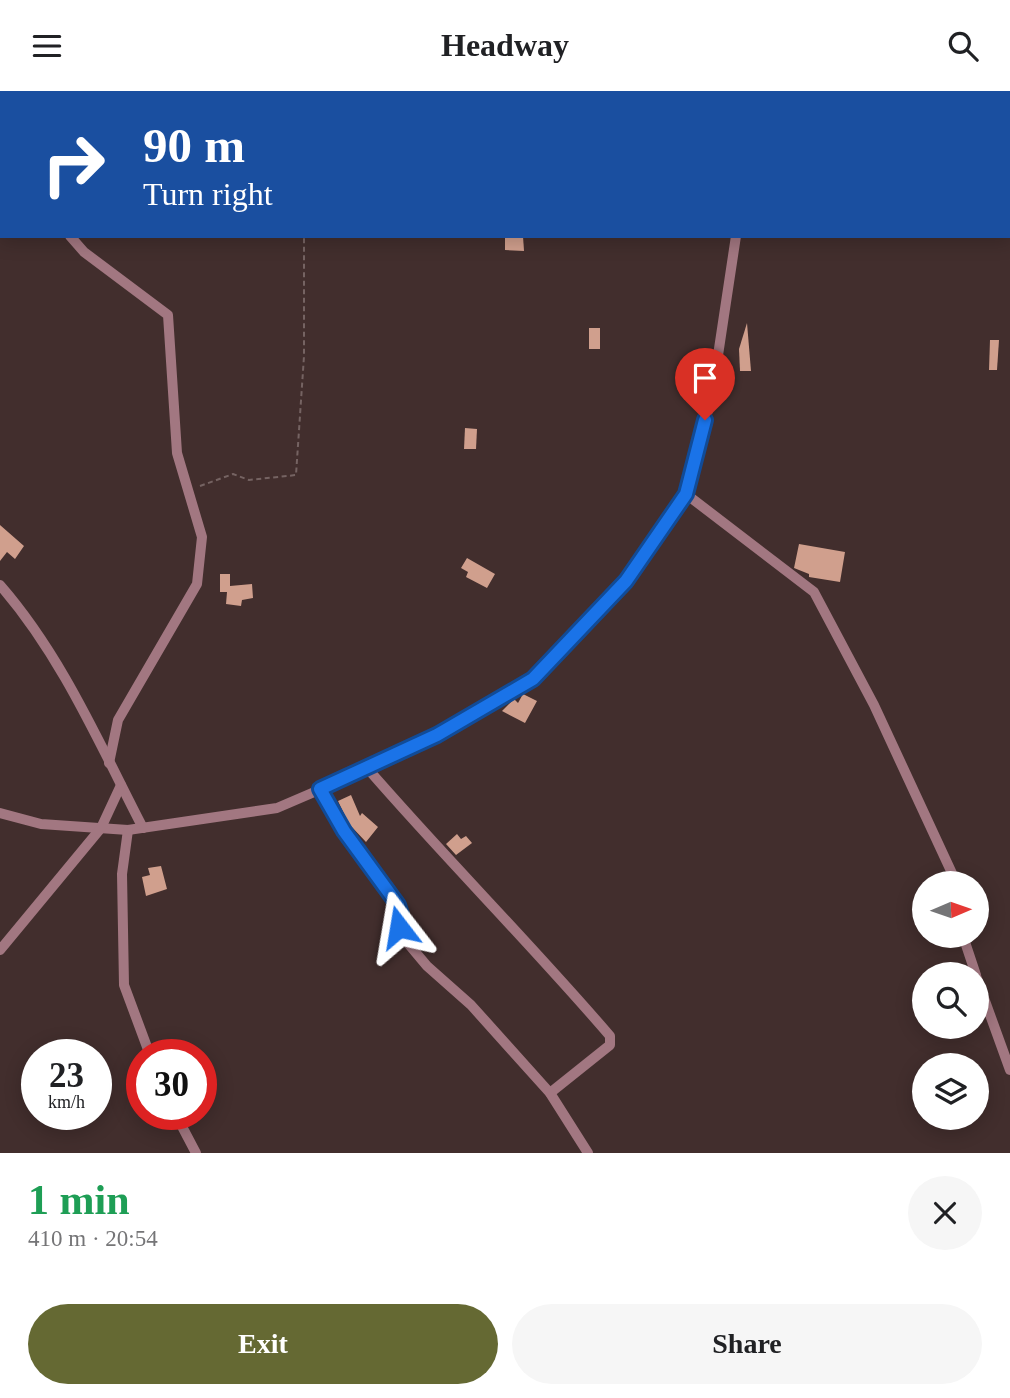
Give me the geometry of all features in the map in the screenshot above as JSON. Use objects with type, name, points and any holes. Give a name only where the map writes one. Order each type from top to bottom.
[{"type":"street","points":[[72,238],[84,252],[168,316],[177,453],[202,537],[197,584],[118,720],[109,763]]},
{"type":"street","points":[[0,813],[41,824],[128,830],[277,808],[368,769],[437,735],[533,679],[626,581],[686,494],[712,395],[736,238]]},
{"type":"street","points":[[686,494],[814,592],[874,705],[951,871]]},
{"type":"street","points":[[0,585],[26,615],[66,679],[143,828]]},
{"type":"street","points":[[368,769],[432,844],[527,942],[610,1036],[610,1045],[550,1093]]},
{"type":"street","points":[[0,950],[101,828],[121,785]]},
{"type":"street","points":[[320,789],[344,831],[398,905],[401,935],[426,966],[471,1005],[550,1093],[588,1153]]},
{"type":"street","points":[[128,830],[122,874],[124,985],[144,1039]]},
{"type":"street","points":[[989,1011],[1010,1070]]},
{"type":"street","points":[[184,1130],[196,1153]]},
{"type":"path","points":[[189,491],[233,474],[249,479],[296,475],[304,356],[304,238]]},
{"type":"building","points":[[505,238],[523,238],[524,251],[505,250]]},
{"type":"building","points":[[747,323],[751,371],[740,371],[739,349]]},
{"type":"building","points":[[589,328],[600,328],[600,349],[589,349]]},
{"type":"building","points":[[990,340],[999,340],[997,370],[989,370]]},
{"type":"building","points":[[465,428],[477,429],[476,449],[464,449]]},
{"type":"building","points":[[0,525],[24,546],[15,559],[7,552],[0,561]]},
{"type":"building","points":[[799,544],[845,552],[840,582],[809,577],[809,574],[794,568]]},
{"type":"building","points":[[467,558],[495,574],[487,588],[466,577],[468,572],[461,568]]},
{"type":"building","points":[[220,574],[230,574],[230,586],[252,584],[253,598],[242,600],[241,606],[226,604],[227,592],[220,592]]},
{"type":"building","points":[[523,694],[537,701],[525,723],[502,711],[514,699],[518,703]]},
{"type":"building","points":[[351,795],[360,816],[362,813],[378,827],[366,842],[349,824],[338,801]]},
{"type":"building","points":[[457,834],[461,839],[466,836],[472,843],[456,855],[446,844]]},
{"type":"building","points":[[161,866],[167,889],[146,896],[142,877],[150,875],[148,868]]},
{"type":"route","points":[[399,927],[401,914],[398,905],[344,831],[320,789],[437,735],[533,679],[626,581],[686,494],[705,420]]}]
